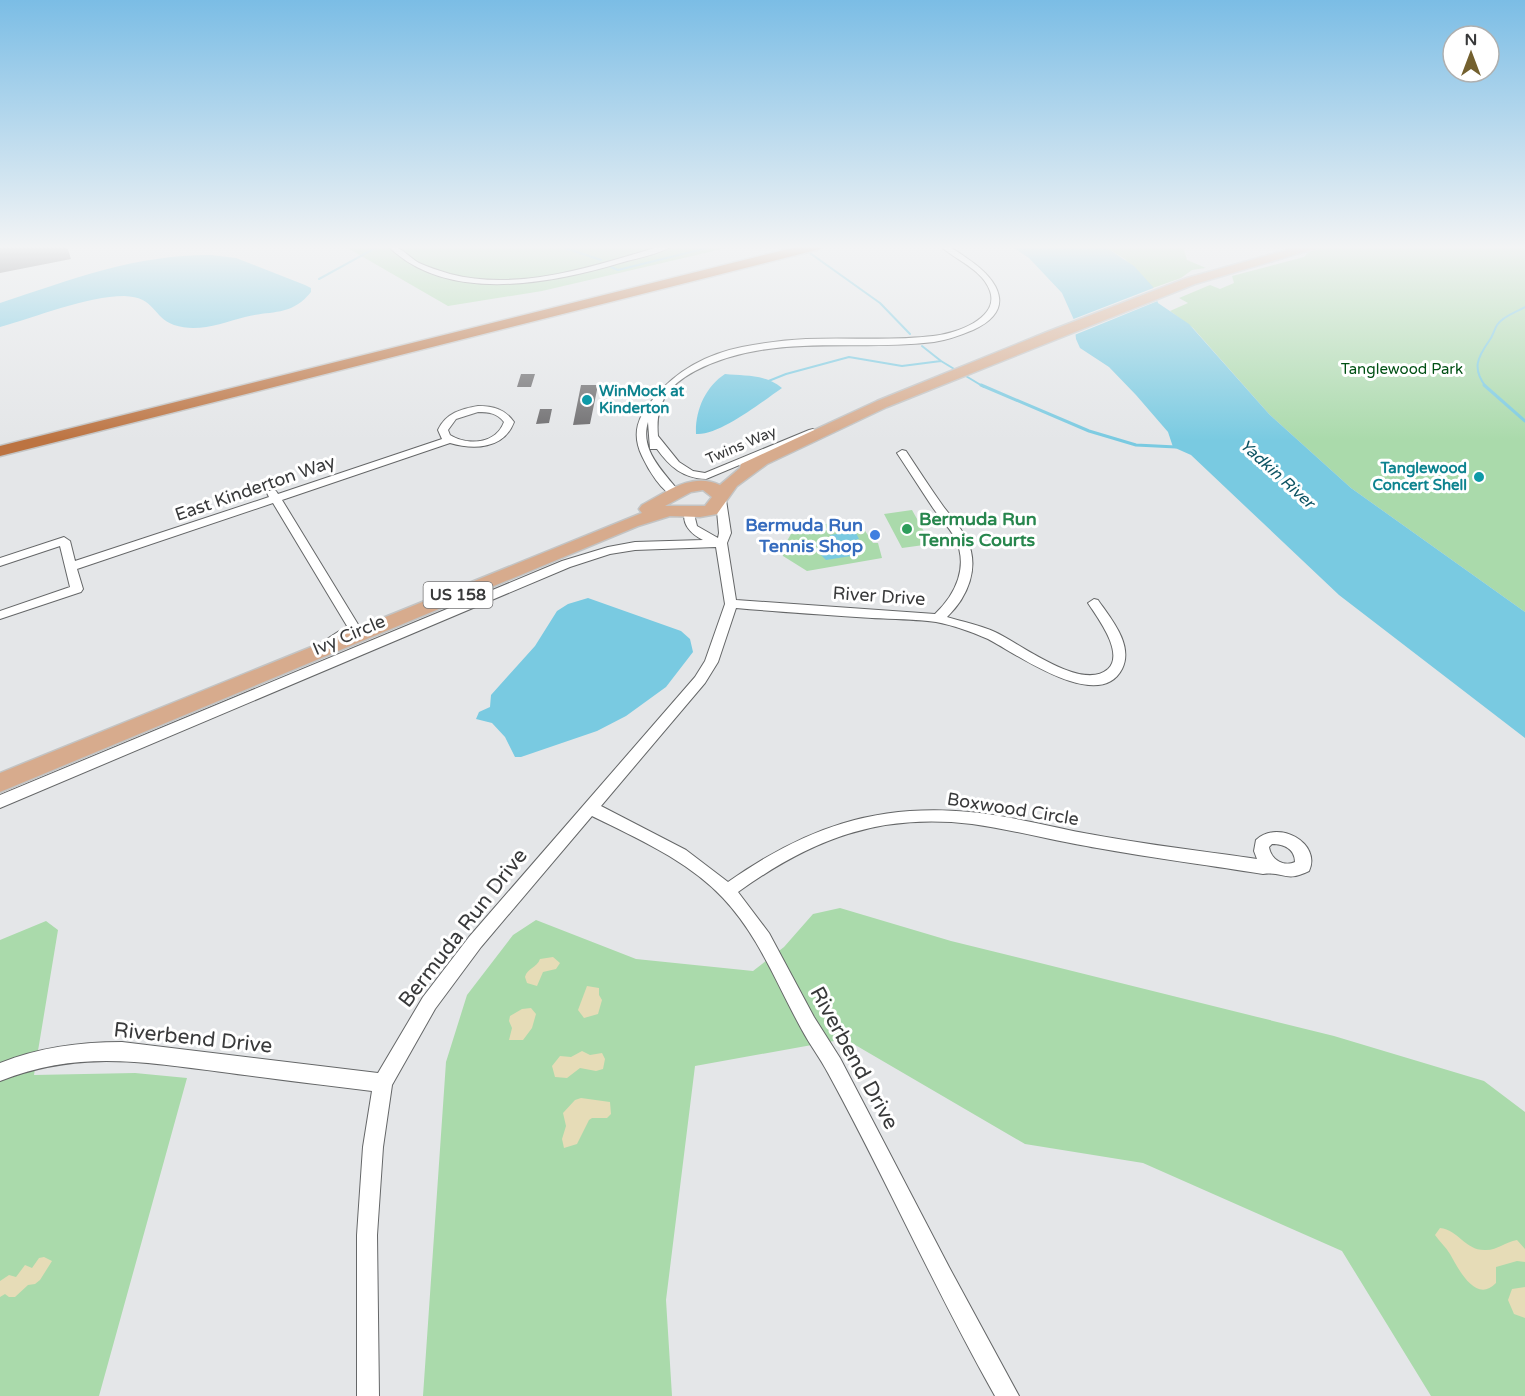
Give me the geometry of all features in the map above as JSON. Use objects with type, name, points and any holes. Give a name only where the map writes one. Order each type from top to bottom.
[{"type":"highway","points":[[0,438],[523,311]]},
{"type":"highway","points":[[0,451],[539,311]]},
{"type":"main road","points":[[760,462],[731,482],[716,506],[707,511],[681,503],[682,489],[760,462],[851,417],[1115,311]]},
{"type":"main road","points":[[699,485],[715,489],[721,498]]},
{"type":"main road","name":"US 158","points":[[0,772],[352,624],[586,535],[681,503]]},
{"type":"main road","name":"US 158","points":[[0,783],[632,522],[662,513],[681,503]]},
{"type":"street","points":[[721,543],[698,534],[681,503],[654,470],[642,440],[641,428],[650,404],[656,401],[662,392],[681,375],[712,359],[746,348],[790,342],[916,341],[956,334],[987,318],[992,311]]},
{"type":"street","name":"Twins Way","points":[[656,401],[652,427],[655,450],[663,463],[678,478],[699,485]]},
{"type":"street","name":"East Kinderton Way","points":[[70,563],[446,437],[470,444],[488,442],[502,434],[508,428],[509,422],[506,416],[499,412],[472,410],[448,420],[444,427],[446,437]]},
{"type":"street","name":"Twins Way","points":[[654,438],[677,468],[690,475],[706,476],[851,417]]},
{"type":"street","name":"River Drive","points":[[731,604],[938,618],[960,594],[966,579],[968,560],[962,540],[902,453]]},
{"type":"street","points":[[234,687],[251,674],[353,630],[352,624],[273,495]]},
{"type":"street","name":"Bermuda Run Drive","points":[[368,1396],[368,1235],[373,1147],[383,1083],[435,994],[475,942],[700,680],[711,662],[725,627],[731,604],[721,543],[725,533],[721,498]]},
{"type":"street","points":[[0,562],[64,541],[77,589],[0,615]]},
{"type":"street","name":"Ivy Circle","points":[[0,802],[566,564],[608,551],[635,546],[721,543]]},
{"type":"street","points":[[938,618],[993,637],[1060,673],[1096,680],[1109,676],[1117,667],[1120,653],[1107,623],[1094,603]]},
{"type":"street","name":"Riverbend Drive","points":[[589,807],[674,852],[727,891],[767,942],[808,1023],[836,1068],[1008,1396]]},
{"type":"street","name":"Boxwood Circle","points":[[727,891],[764,864],[817,837],[853,825],[909,816],[971,818],[1097,842],[1263,867],[1272,866]]},
{"type":"street","name":"Riverbend Drive","points":[[0,1072],[35,1060],[82,1051],[122,1051],[383,1083]]},
{"type":"green space","name":"Tanglewood Park","points":[[1170,311],[1525,311],[1525,612],[1351,488],[1269,414],[1193,328]]},
{"type":"green space","name":"Bermuda Run Tennis Courts","points":[[912,510],[931,544],[902,548],[884,514]]},
{"type":"green space","points":[[848,521],[850,525],[860,523],[873,543],[878,543],[882,558],[807,571],[783,556],[782,550],[791,534],[811,529],[813,532],[827,530],[825,524]]},
{"type":"green space","points":[[840,908],[951,941],[1334,1036],[1484,1081],[1525,1112],[1525,1396],[1431,1396],[1342,1251],[1143,1163],[1025,1144],[845,1039],[695,1066],[666,1300],[672,1396],[423,1396],[446,1062],[467,995],[513,935],[536,920],[636,959],[753,971],[784,947],[813,914]]},
{"type":"green space","points":[[46,921],[58,930],[34,1075],[135,1073],[187,1078],[99,1396],[0,1396],[0,940]]},
{"type":"sand","points":[[553,957],[560,963],[556,969],[543,972],[537,986],[527,983],[526,974],[540,959]]},
{"type":"sand","points":[[587,986],[599,988],[602,1000],[598,1014],[584,1018],[578,1010]]},
{"type":"sand","points":[[531,1008],[536,1014],[532,1028],[523,1040],[509,1040],[512,1028],[509,1021],[510,1016],[522,1009]]},
{"type":"sand","points":[[582,1051],[590,1055],[602,1053],[605,1059],[603,1069],[596,1071],[580,1068],[567,1078],[555,1077],[552,1066],[560,1056],[571,1057]]},
{"type":"sand","points":[[581,1098],[610,1102],[611,1114],[607,1118],[589,1120],[577,1144],[564,1148],[562,1139],[566,1126],[563,1113],[575,1100]]},
{"type":"sand","points":[[1440,1228],[1452,1232],[1467,1244],[1479,1249],[1494,1249],[1517,1240],[1525,1249],[1525,1262],[1517,1261],[1496,1267],[1496,1283],[1482,1290],[1463,1276],[1435,1235]]},
{"type":"sand","points":[[44,1257],[52,1261],[40,1280],[28,1285],[15,1297],[5,1294],[0,1297],[0,1281],[9,1275],[16,1277],[25,1265],[32,1268],[39,1258]]},
{"type":"sand","points":[[1525,1287],[1525,1318],[1514,1314],[1508,1300],[1512,1289]]},
{"type":"water","points":[[0,311],[52,311],[0,327]]},
{"type":"water","points":[[155,311],[279,311],[201,328],[174,325]]},
{"type":"water","name":"Yadkin River","points":[[1070,311],[1170,311],[1189,324],[1269,414],[1351,488],[1525,612],[1525,738],[1339,595],[1191,455],[1173,447],[1168,432],[1136,395],[1109,367],[1080,348],[1076,339],[1074,320]]},
{"type":"water","points":[[725,374],[762,378],[782,388],[728,424],[706,433],[696,434],[699,408],[712,386]]},
{"type":"water","points":[[855,531],[859,539],[850,541],[857,555],[826,560],[821,555],[821,549],[835,547],[830,535]]},
{"type":"water","points":[[588,598],[681,631],[690,639],[693,652],[666,687],[626,716],[597,731],[521,757],[515,757],[505,737],[492,723],[476,719],[479,712],[490,707],[491,695],[535,646],[557,611],[568,604]]},
{"type":"pier","points":[[1094,311],[1133,311],[1072,336],[1071,320]]},
{"type":"building","points":[[521,374],[535,374],[531,387],[517,387]]},
{"type":"building","name":"WinMock at Kinderton","points":[[581,385],[598,385],[590,424],[573,425]]},
{"type":"building","name":"WinMock at Kinderton","points":[[540,409],[552,409],[549,423],[536,424]]},
{"type":"waterway","points":[[888,311],[910,334]]},
{"type":"waterway","points":[[1486,386],[1479,375],[1479,358],[1500,322],[1517,311]]},
{"type":"waterway","points":[[922,346],[941,361]]},
{"type":"waterway","points":[[766,382],[786,374],[849,357],[902,366],[941,361]]},
{"type":"waterway","points":[[941,361],[984,387]]},
{"type":"waterway","points":[[981,385],[1089,431],[1136,445],[1176,447]]},
{"type":"waterway","points":[[1486,386],[1525,421]]},
{"type":"place","name":"WinMock at Kinderton","points":[[587,400]]},
{"type":"place","name":"Tanglewood Concert Shell","points":[[1479,477]]},
{"type":"place","name":"Bermuda Run Tennis Courts","points":[[907,529]]},
{"type":"place","name":"Bermuda Run Tennis Shop","points":[[875,535]]}]
